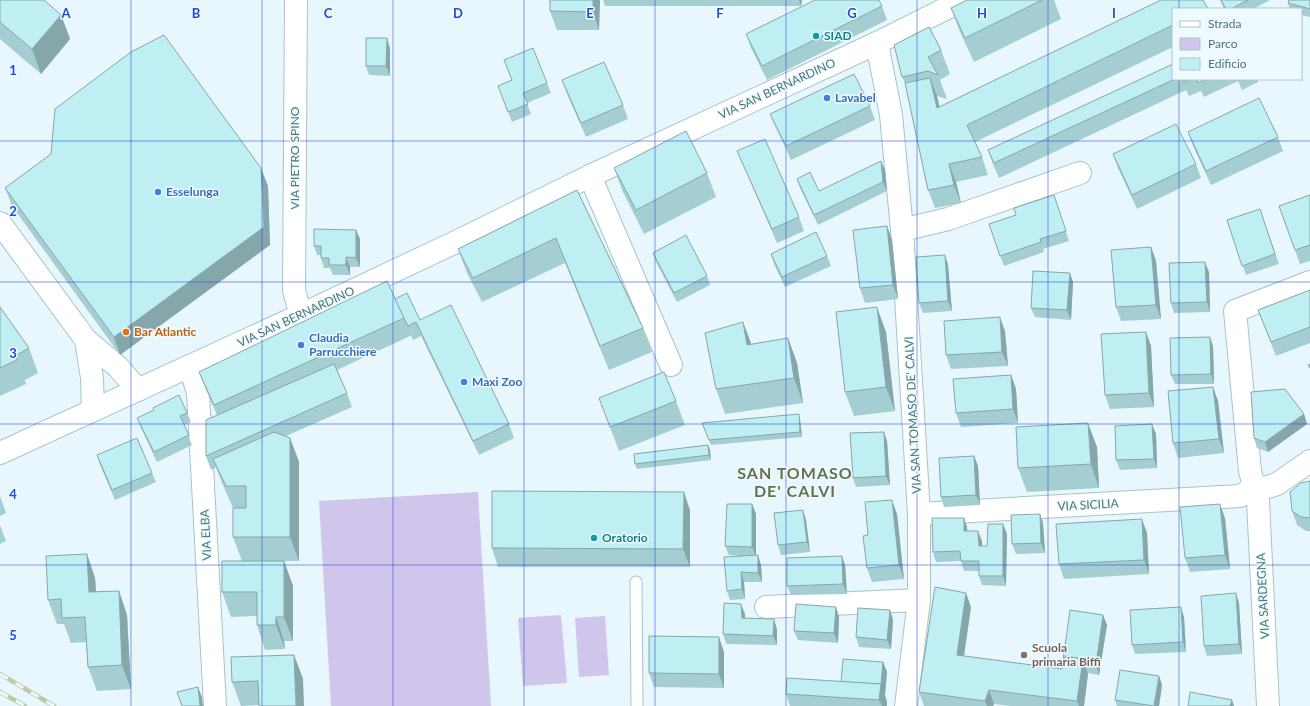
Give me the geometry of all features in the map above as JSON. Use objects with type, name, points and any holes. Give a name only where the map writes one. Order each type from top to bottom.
[{"type":"street","name":"VIA PIETRO SPINO","points":[[296,0],[294,291],[301,315]]},
{"type":"street","name":"VIA SAN BERNARDINO","points":[[0,453],[301,315],[460,240],[590,176],[877,42],[963,0]]},
{"type":"street","name":"VIA SAN TOMASO DE' CALVI","points":[[877,42],[891,115],[902,230],[919,514],[920,600],[906,706]]},
{"type":"street","points":[[902,230],[948,219],[1080,173]]},
{"type":"street","points":[[590,176],[671,365]]},
{"type":"street","points":[[0,223],[86,340],[118,367],[138,390]]},
{"type":"street","points":[[1255,487],[1250,471],[1235,311],[1310,282]]},
{"type":"street","points":[[86,340],[92,378],[93,410]]},
{"type":"street","name":"VIA ELBA","points":[[190,366],[198,393],[215,706]]},
{"type":"street","name":"VIA SICILIA","points":[[919,514],[1240,496],[1255,487],[1265,488],[1277,484],[1310,461]]},
{"type":"street","name":"VIA SARDEGNA","points":[[1255,487],[1258,501],[1268,706]]},
{"type":"street","points":[[766,607],[920,600]]},
{"type":"lane","points":[[636,582],[637,706]]},
{"type":"green space","points":[[478,492],[491,706],[331,706],[319,501]]},
{"type":"green space","points":[[561,615],[567,683],[523,686],[518,618]]},
{"type":"green space","points":[[605,616],[609,675],[579,677],[575,618]]},
{"type":"building","points":[[0,0],[44,0],[61,15],[32,49],[0,22]]},
{"type":"building","points":[[550,0],[593,0],[593,12],[550,11]]},
{"type":"building","points":[[815,0],[879,0],[882,6],[762,66],[746,34]]},
{"type":"building","points":[[967,0],[1042,0],[965,38],[951,8]]},
{"type":"building","points":[[1161,0],[1203,0],[1207,8],[1172,8],[1172,25],[967,125],[982,157],[949,164],[954,185],[928,190],[905,83],[930,78],[937,108]]},
{"type":"building","points":[[1221,0],[1248,0],[1233,8],[1225,8]]},
{"type":"building","points":[[1289,0],[1310,0],[1310,9],[1288,3]]},
{"type":"building","points":[[929,27],[941,50],[928,57],[938,75],[928,71],[902,77],[894,45]]},
{"type":"building","points":[[164,35],[261,168],[264,227],[114,337],[5,188],[51,154],[55,109],[131,52]]},
{"type":"building","points":[[366,38],[387,38],[386,66],[366,66]]},
{"type":"building","points":[[533,48],[547,83],[523,93],[528,104],[508,112],[498,86],[512,80],[504,60]]},
{"type":"building","points":[[604,62],[623,105],[581,123],[562,80]]},
{"type":"building","points":[[1172,64],[1173,80],[994,163],[988,150]]},
{"type":"building","points":[[854,74],[870,106],[786,146],[770,114]]},
{"type":"building","points":[[1197,80],[1205,80],[1198,83]]},
{"type":"building","points":[[1259,98],[1278,137],[1206,171],[1188,132]]},
{"type":"building","points":[[1176,124],[1196,164],[1132,195],[1113,154]]},
{"type":"building","points":[[686,131],[707,173],[636,210],[614,168]]},
{"type":"building","points":[[765,139],[799,217],[772,229],[737,151]]},
{"type":"building","points":[[881,161],[883,182],[814,215],[797,179],[810,172],[819,191]]},
{"type":"building","points":[[577,190],[643,328],[600,346],[556,238],[473,278],[458,249]]},
{"type":"building","points":[[1054,195],[1066,231],[1040,239],[1041,242],[1000,256],[989,224],[1016,215],[1014,208]]},
{"type":"building","points":[[1310,195],[1310,245],[1295,250],[1279,206]]},
{"type":"building","points":[[1260,209],[1275,254],[1242,266],[1227,220]]},
{"type":"building","points":[[887,226],[893,285],[860,288],[853,230]]},
{"type":"building","points":[[314,229],[356,230],[356,258],[346,257],[346,265],[329,265],[329,258],[321,258],[321,246],[314,246]]},
{"type":"building","points":[[816,232],[827,256],[782,277],[771,254]]},
{"type":"building","points":[[686,235],[707,276],[674,293],[653,253]]},
{"type":"building","points":[[1151,247],[1156,305],[1116,307],[1111,250]]},
{"type":"building","points":[[945,255],[948,301],[919,303],[916,257]]},
{"type":"building","points":[[1205,262],[1207,302],[1171,303],[1169,263]]},
{"type":"building","points":[[1033,271],[1070,273],[1067,310],[1031,308]]},
{"type":"building","points":[[387,281],[404,318],[214,405],[199,372]]},
{"type":"building","points":[[1310,290],[1310,327],[1271,342],[1258,310]]},
{"type":"building","points":[[407,293],[420,320],[451,305],[509,424],[473,441],[416,322],[408,326],[395,299]]},
{"type":"building","points":[[0,307],[29,348],[15,356],[17,360],[0,368]]},
{"type":"building","points":[[877,307],[886,387],[845,392],[836,312]]},
{"type":"building","points":[[1000,317],[1002,352],[946,355],[944,321]]},
{"type":"building","points":[[743,322],[747,345],[788,338],[794,378],[716,389],[705,333]]},
{"type":"building","points":[[1146,332],[1149,393],[1105,395],[1101,334]]},
{"type":"building","points":[[1210,337],[1211,374],[1171,375],[1170,338]]},
{"type":"building","points":[[334,364],[347,393],[206,456],[206,420]]},
{"type":"building","points":[[664,372],[676,401],[610,427],[599,398]]},
{"type":"building","points":[[1011,375],[1013,409],[956,413],[953,379]]},
{"type":"building","points":[[1213,387],[1219,439],[1173,443],[1168,391]]},
{"type":"building","points":[[1285,389],[1304,414],[1265,442],[1254,438],[1251,392]]},
{"type":"building","points":[[179,395],[187,413],[180,416],[189,435],[154,452],[137,418]]},
{"type":"building","points":[[799,414],[800,432],[709,440],[702,423]]},
{"type":"building","points":[[1088,423],[1091,464],[1018,468],[1016,427]]},
{"type":"building","points":[[1152,424],[1154,459],[1116,460],[1115,426]]},
{"type":"building","points":[[274,432],[290,438],[290,537],[233,537],[233,508],[246,508],[246,486],[226,486],[213,459]]},
{"type":"building","points":[[884,432],[886,476],[853,478],[850,433]]},
{"type":"building","points":[[137,438],[152,473],[112,490],[97,455]]},
{"type":"building","points":[[708,445],[709,455],[635,464],[634,454]]},
{"type":"building","points":[[974,456],[976,495],[941,497],[939,458]]},
{"type":"building","points":[[1310,481],[1310,518],[1301,517],[1292,511],[1290,492],[1301,483]]},
{"type":"building","name":"Oratorio","points":[[492,491],[684,492],[683,549],[492,548]]},
{"type":"building","points":[[892,500],[899,565],[867,568],[863,536],[868,535],[865,502]]},
{"type":"building","points":[[727,504],[752,504],[752,547],[725,546]]},
{"type":"building","points":[[1220,504],[1225,555],[1185,558],[1180,507]]},
{"type":"building","points":[[803,510],[807,542],[778,545],[774,513]]},
{"type":"building","points":[[1040,514],[1041,543],[1012,544],[1011,515]]},
{"type":"building","points":[[932,518],[964,518],[964,531],[978,531],[979,546],[987,546],[988,524],[1003,524],[1003,576],[979,576],[979,561],[961,561],[960,551],[933,552]]},
{"type":"building","points":[[1142,519],[1144,560],[1059,564],[1056,524]]},
{"type":"building","points":[[87,554],[89,592],[119,591],[122,665],[88,667],[85,617],[62,618],[61,599],[48,600],[46,556]]},
{"type":"building","points":[[758,555],[758,573],[741,572],[742,589],[727,591],[724,557]]},
{"type":"building","points":[[842,556],[843,584],[787,586],[787,558]]},
{"type":"building","points":[[222,561],[284,561],[284,617],[276,617],[276,625],[257,625],[257,592],[222,592]]},
{"type":"building","points":[[935,587],[966,593],[957,655],[1062,669],[1065,656],[1083,659],[1077,701],[989,690],[985,701],[919,692]]},
{"type":"building","points":[[1236,593],[1239,644],[1204,646],[1201,596]]},
{"type":"building","points":[[724,603],[741,604],[742,618],[774,619],[773,636],[723,634]]},
{"type":"building","points":[[796,604],[836,607],[834,633],[794,631]]},
{"type":"building","points":[[1181,607],[1183,642],[1132,645],[1130,610]]},
{"type":"building","points":[[858,608],[890,610],[887,640],[856,637]]},
{"type":"building","points":[[1070,610],[1103,615],[1096,665],[1085,664],[1083,659],[1065,656],[1064,661],[1063,660]]},
{"type":"building","points":[[649,636],[719,637],[719,674],[649,673]]},
{"type":"building","points":[[294,655],[296,706],[259,706],[258,681],[232,682],[231,657]]},
{"type":"building","points":[[843,659],[883,662],[881,685],[841,682]]},
{"type":"building","points":[[1120,670],[1159,676],[1154,706],[1115,700]]},
{"type":"building","points":[[787,678],[881,684],[879,700],[786,694]]},
{"type":"building","points":[[198,687],[200,706],[182,706],[177,692]]},
{"type":"building","points":[[1190,692],[1232,700],[1230,706],[1188,706]]},
{"type":"railway","points":[[0,674],[54,706]]},
{"type":"railway","points":[[0,692],[25,706]]},
{"type":"place","name":"SIAD","points":[[816,36]]},
{"type":"place","name":"Lavabel","points":[[827,98]]},
{"type":"place","name":"Esselunga","points":[[158,192]]},
{"type":"place","name":"Bar Atlantic","points":[[126,332]]},
{"type":"place","name":"Claudia Parrucchiere","points":[[301,345]]},
{"type":"place","name":"Maxi Zoo","points":[[464,382]]},
{"type":"place","name":"Oratorio","points":[[594,538]]},
{"type":"place","name":"Scuola primaria Biffi","points":[[1024,655]]},
{"type":"district","name":"SAN TOMASO DE' CALVI","points":[[795,482]]}]
